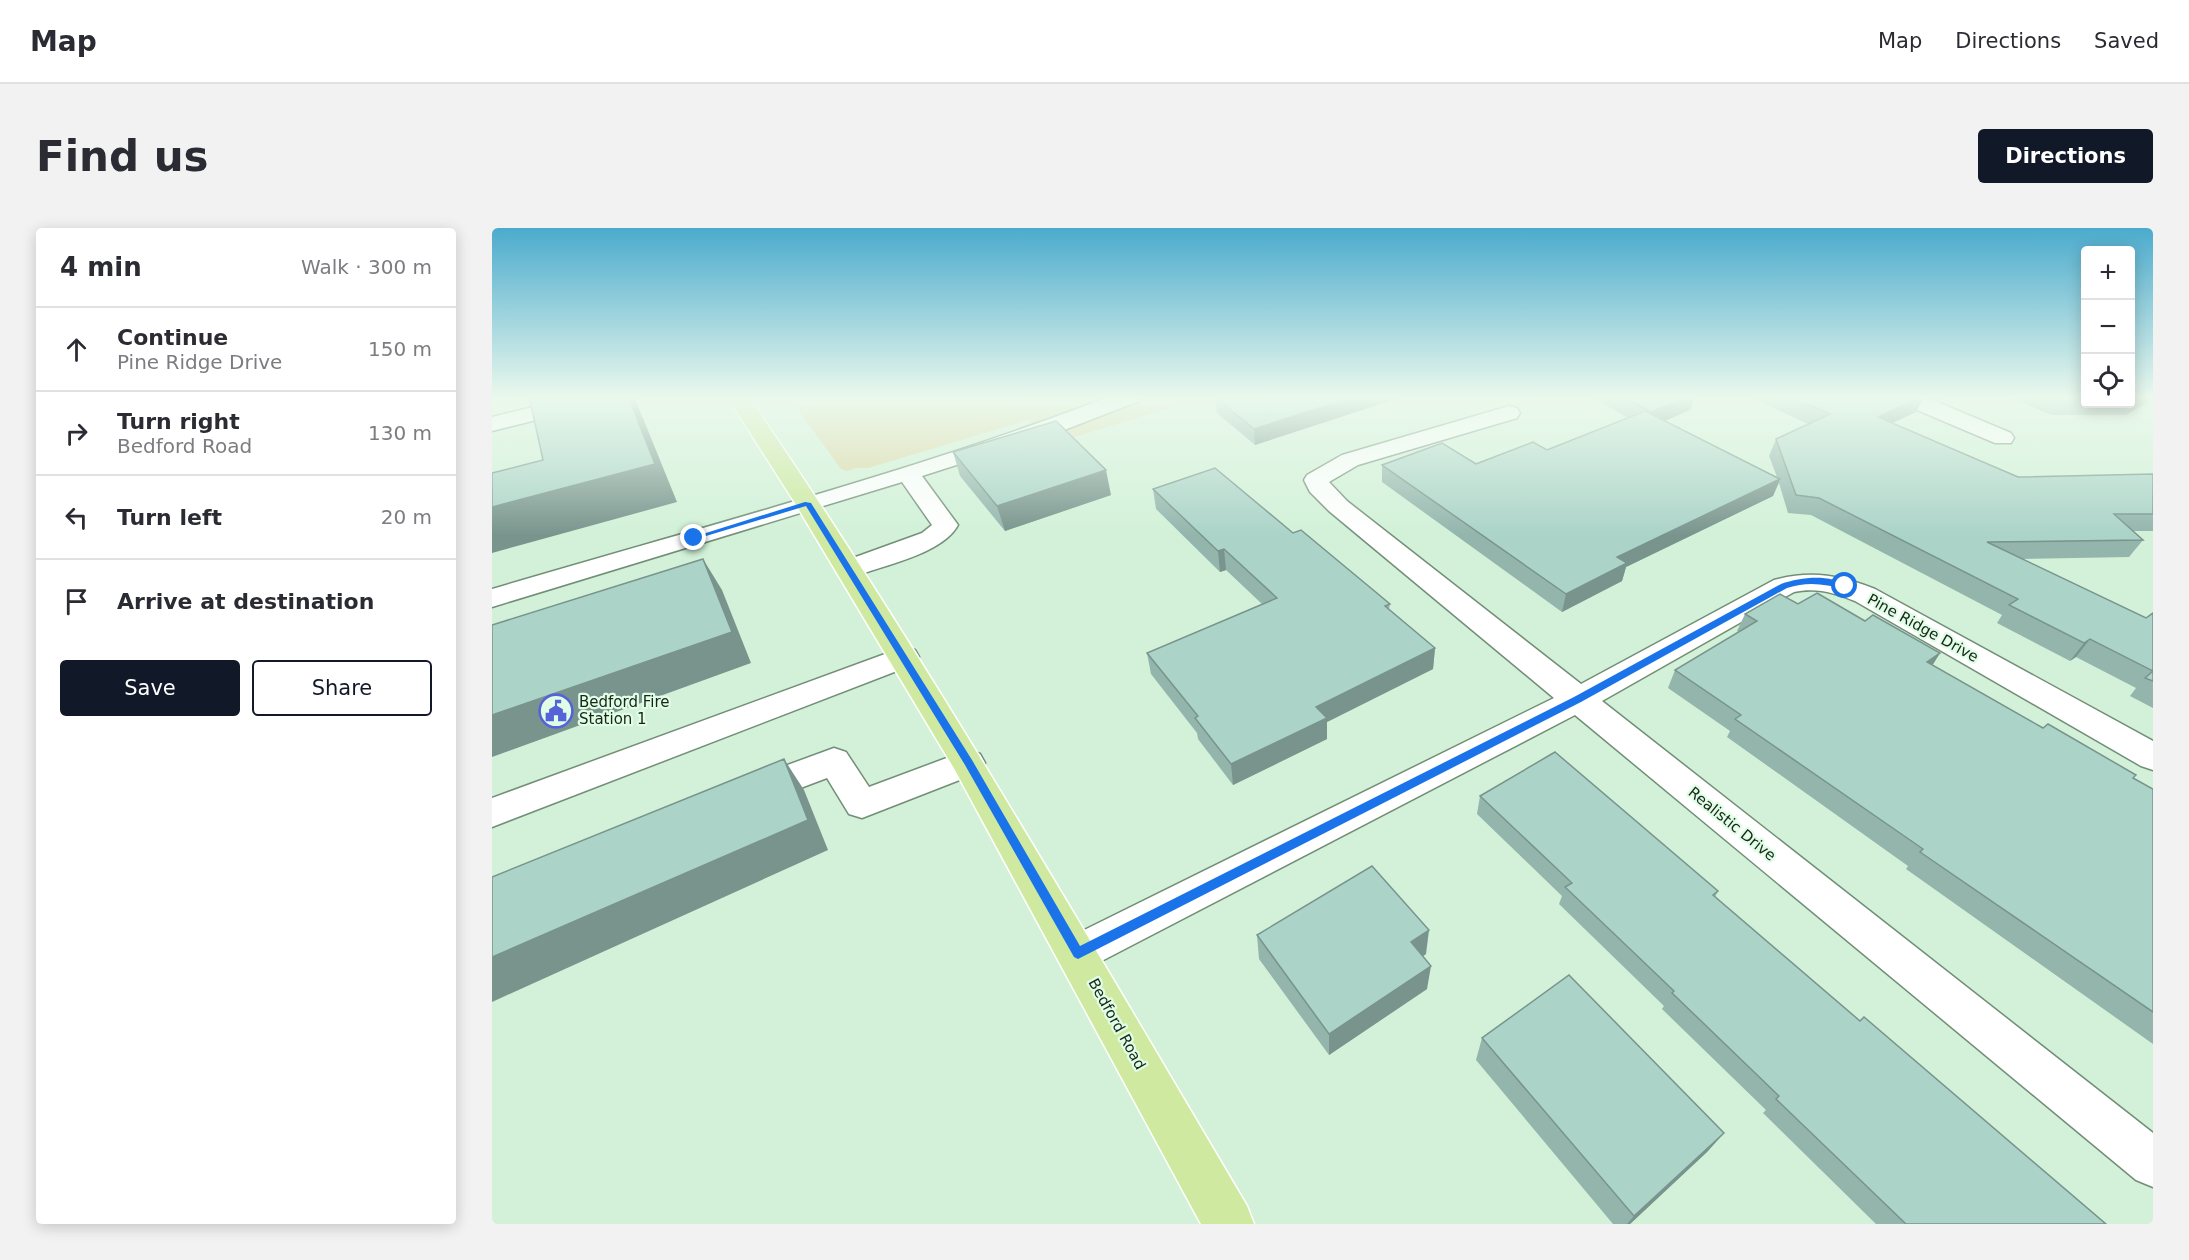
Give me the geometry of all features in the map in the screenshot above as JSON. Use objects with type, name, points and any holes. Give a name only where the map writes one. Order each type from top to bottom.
[{"type":"main road","name":"Bedford Road","points":[[768,442],[808,503],[968,763],[1078,953],[1229,1224]]},
{"type":"street","points":[[492,598],[1003,442]]},
{"type":"street","name":"Realistic Drive","points":[[1409,442],[1350,460],[1316,480],[1319,487],[1338,506],[2153,1163]]},
{"type":"street","points":[[849,569],[931,539],[941,532],[945,525],[907,473]]},
{"type":"street","name":"Pine Ridge Drive","points":[[1078,953],[1578,700],[1784,586],[1801,580],[1817,580],[1845,586],[1864,595],[2153,757]]},
{"type":"street","points":[[492,813],[904,657]]},
{"type":"street","points":[[724,804],[834,761],[862,804],[968,763]]},
{"type":"shaded area","points":[[822,442],[953,442],[868,468],[855,468],[847,471],[841,469]]},
{"type":"building","points":[[539,442],[646,442],[655,464],[492,507],[492,473],[543,460]]},
{"type":"building","points":[[985,442],[1078,442],[1106,470],[997,506],[953,452]]},
{"type":"building","points":[[1532,442],[1547,450],[1566,442],[1707,442],[1780,479],[1617,557],[1627,563],[1566,594],[1382,465],[1442,443],[1476,464]]},
{"type":"building","points":[[1777,442],[1937,442],[2018,477],[2153,474],[2153,514],[2114,514],[2143,540],[1987,542],[2146,618],[2153,613],[2153,671],[2090,639],[2084,643],[2009,605],[2018,599],[1819,498],[1796,495]]},
{"type":"building","points":[[1215,468],[1293,533],[1301,530],[1390,604],[1385,606],[1435,648],[1316,707],[1327,718],[1231,764],[1195,718],[1198,716],[1147,653],[1277,598],[1224,549],[1218,551],[1153,489]]},
{"type":"building","points":[[703,559],[732,632],[492,715],[492,625]]},
{"type":"building","points":[[1817,593],[1865,621],[1873,615],[1940,653],[1927,662],[2043,728],[2048,724],[2136,775],[2133,778],[2153,789],[2153,1012],[1920,852],[1923,849],[1735,719],[1741,715],[1675,670],[1757,621],[1745,614],[1780,594],[1798,604]]},
{"type":"building","points":[[2153,671],[2153,681],[2145,678]]},
{"type":"building","points":[[1555,752],[1718,891],[1713,895],[1860,1021],[1864,1017],[2106,1224],[1906,1224],[1776,1099],[1779,1096],[1565,887],[1572,883],[1480,796]]},
{"type":"building","points":[[784,759],[808,820],[492,957],[492,877]]},
{"type":"building","points":[[1372,866],[1429,930],[1411,942],[1431,966],[1329,1034],[1257,935]]},
{"type":"building","points":[[1569,975],[1724,1133],[1634,1216],[1482,1038]]},
{"type":"place","name":"Bedford Fire Station 1","points":[[556,711]]},
{"type":"route","points":[[694,538],[808,503],[968,763],[1078,953],[1578,700],[1784,586],[1801,580],[1817,580],[1845,586]]}]
